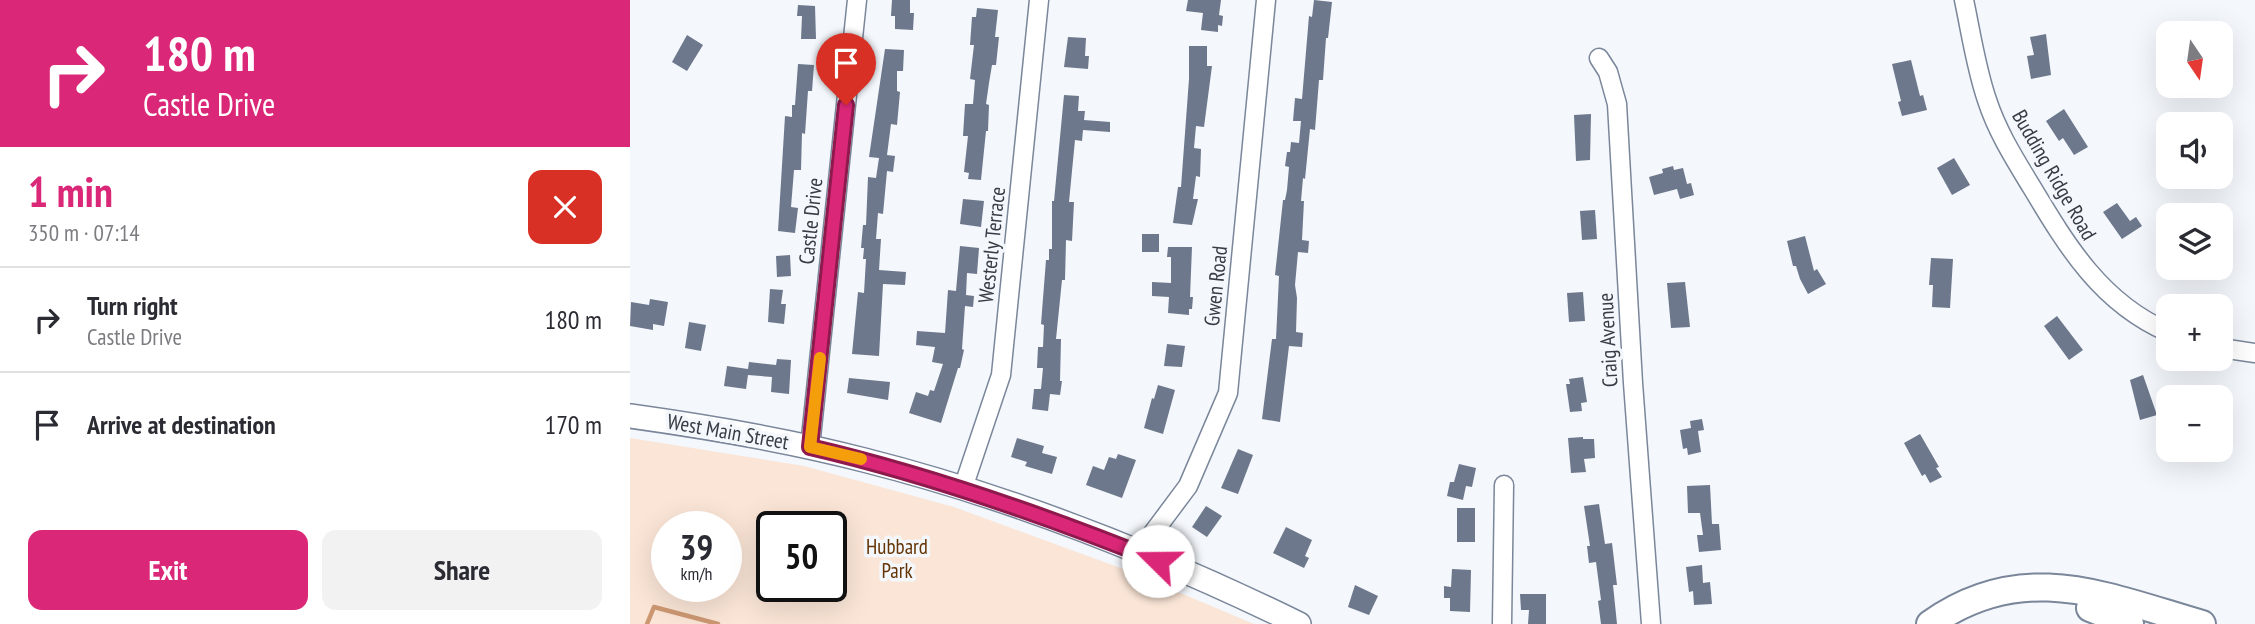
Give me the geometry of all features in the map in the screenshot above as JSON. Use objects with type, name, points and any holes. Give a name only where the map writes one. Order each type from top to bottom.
[{"type":"highway","points":[[1930,624],[1951,610],[1979,598],[2014,589],[2045,586],[2093,593],[2202,624]]},
{"type":"highway","points":[[1962,624],[1996,610],[2040,603],[2087,607],[2130,624]]},
{"type":"main road","name":"West Main Street","points":[[630,416],[744,433],[810,447],[962,488],[1200,578],[1299,624]]},
{"type":"street","name":"Castle Drive","points":[[810,447],[857,0]]},
{"type":"street","name":"Westerly Terrace","points":[[962,488],[1001,375],[1040,0]]},
{"type":"street","name":"Gwen Road","points":[[1138,553],[1188,486],[1228,393],[1266,0]]},
{"type":"street","name":"Budding Ridge Road","points":[[1964,0],[1981,78],[2002,138],[2063,240],[2087,272],[2108,292],[2156,327]]},
{"type":"street","name":"Craig Avenue","points":[[1598,58],[1608,72],[1617,104],[1633,383],[1651,624]]},
{"type":"street","points":[[2233,350],[2255,353]]},
{"type":"street","points":[[1502,624],[1504,485]]},
{"type":"green space","name":"Hubbard Park","points":[[630,438],[804,466],[954,507],[1126,570],[1254,624],[630,624]]},
{"type":"building","points":[[892,0],[910,0],[910,13],[914,13],[913,30],[895,29],[895,16],[891,16]]},
{"type":"building","points":[[1188,0],[1221,0],[1219,15],[1223,16],[1218,32],[1201,30],[1203,13],[1186,11]]},
{"type":"building","points":[[1314,0],[1332,2],[1323,80],[1319,80],[1315,130],[1310,129],[1301,201],[1304,201],[1302,240],[1309,241],[1308,253],[1298,252],[1295,285],[1296,332],[1303,333],[1302,347],[1289,346],[1280,422],[1262,419],[1272,339],[1276,339],[1279,276],[1275,275],[1283,200],[1287,190],[1289,167],[1285,166],[1291,142],[1299,143],[1301,121],[1293,121],[1295,98],[1302,99],[1309,16],[1312,17]]},
{"type":"building","points":[[798,5],[815,6],[816,39],[801,39],[802,16],[797,16]]},
{"type":"building","points":[[977,8],[998,10],[995,37],[999,37],[996,65],[992,65],[986,104],[989,105],[988,131],[981,180],[968,179],[969,173],[964,172],[968,136],[963,136],[965,104],[973,104],[975,80],[970,79],[974,45],[970,45],[972,17],[976,17]]},
{"type":"building","points":[[2046,34],[2051,75],[2031,79],[2027,56],[2034,55],[2030,37]]},
{"type":"building","points":[[687,35],[703,45],[687,71],[672,62]]},
{"type":"building","points":[[1068,37],[1086,38],[1085,56],[1089,56],[1088,69],[1064,67]]},
{"type":"building","points":[[1189,46],[1207,46],[1207,66],[1212,66],[1204,127],[1196,126],[1194,148],[1201,149],[1200,177],[1196,176],[1193,199],[1198,199],[1192,225],[1173,223],[1178,187],[1181,187]]},
{"type":"building","points":[[885,49],[904,50],[903,71],[897,71],[897,91],[900,92],[897,125],[891,124],[887,155],[895,156],[893,172],[887,171],[883,214],[878,213],[876,239],[881,239],[879,270],[906,272],[905,285],[883,284],[879,356],[852,354],[858,292],[864,293],[866,259],[863,259],[864,248],[861,248],[863,225],[866,225],[868,177],[876,178],[879,158],[869,157]]},
{"type":"building","points":[[1911,60],[1920,96],[1923,95],[1927,110],[1902,116],[1892,64]]},
{"type":"building","points":[[798,64],[814,65],[812,91],[808,91],[805,134],[802,133],[801,170],[794,170],[791,207],[798,208],[795,233],[778,231],[785,116],[792,117],[792,105],[795,105]]},
{"type":"building","points":[[1064,95],[1079,96],[1078,111],[1085,111],[1084,120],[1110,122],[1110,132],[1083,130],[1082,141],[1075,140],[1069,202],[1074,202],[1072,241],[1066,240],[1065,280],[1062,280],[1056,339],[1061,339],[1062,381],[1060,395],[1050,394],[1048,411],[1032,409],[1034,389],[1041,389],[1043,368],[1037,368],[1038,347],[1043,347],[1044,325],[1041,324],[1046,260],[1049,260],[1049,249],[1052,249],[1052,201]]},
{"type":"building","points":[[2064,109],[2088,147],[2074,155],[2063,138],[2059,141],[2046,121]]},
{"type":"building","points":[[1591,114],[1590,160],[1576,161],[1574,115]]},
{"type":"building","points":[[1954,158],[1970,185],[1952,195],[1937,168]]},
{"type":"building","points":[[1673,166],[1674,170],[1683,168],[1687,184],[1691,183],[1694,195],[1680,199],[1677,189],[1654,195],[1649,177],[1663,173],[1662,169]]},
{"type":"building","points":[[963,199],[984,201],[981,227],[960,224]]},
{"type":"building","points":[[2117,203],[2130,221],[2136,217],[2142,226],[2122,239],[2103,212]]},
{"type":"building","points":[[1595,210],[1597,239],[1582,240],[1580,211]]},
{"type":"building","points":[[1142,234],[1159,234],[1159,252],[1142,252]]},
{"type":"building","points":[[1805,236],[1814,271],[1817,269],[1826,284],[1808,294],[1796,266],[1793,266],[1787,241]]},
{"type":"building","points":[[960,246],[979,248],[977,274],[967,273],[966,295],[974,296],[973,307],[965,306],[964,350],[941,423],[909,413],[916,392],[928,396],[930,390],[934,391],[943,364],[932,362],[935,347],[916,345],[917,331],[945,333],[948,290],[956,291]]},
{"type":"building","points":[[1168,247],[1192,247],[1190,297],[1193,297],[1189,315],[1168,313],[1169,297],[1152,296],[1152,282],[1171,283],[1171,257],[1167,257]]},
{"type":"building","points":[[790,255],[791,276],[777,277],[776,256]]},
{"type":"building","points":[[1931,258],[1953,259],[1950,308],[1932,307],[1933,285],[1929,285]]},
{"type":"building","points":[[1685,282],[1690,327],[1671,328],[1667,283]]},
{"type":"building","points":[[770,289],[783,290],[781,304],[786,304],[784,324],[768,322]]},
{"type":"building","points":[[1583,292],[1585,321],[1569,322],[1567,293]]},
{"type":"building","points":[[650,299],[668,302],[664,326],[653,324],[653,330],[630,326],[631,302],[649,305]]},
{"type":"building","points":[[2057,316],[2083,350],[2069,360],[2044,326]]},
{"type":"building","points":[[689,322],[706,325],[701,351],[685,348]]},
{"type":"building","points":[[1167,344],[1185,346],[1182,367],[1164,366]]},
{"type":"building","points":[[777,359],[791,360],[789,394],[771,392],[772,377],[748,375],[746,389],[724,386],[727,366],[748,369],[749,362],[776,365]]},
{"type":"building","points":[[2143,375],[2156,415],[2140,420],[2130,380]]},
{"type":"building","points":[[1583,377],[1587,402],[1581,403],[1582,411],[1570,412],[1566,384],[1570,384],[1569,379]]},
{"type":"building","points":[[849,378],[890,382],[888,400],[847,393]]},
{"type":"building","points":[[1158,385],[1175,390],[1163,434],[1144,428]]},
{"type":"building","points":[[1702,419],[1704,430],[1698,431],[1701,452],[1688,455],[1687,448],[1683,449],[1680,430],[1691,428],[1690,421]]},
{"type":"building","points":[[1920,434],[1942,477],[1930,483],[1925,474],[1922,476],[1904,443]]},
{"type":"building","points":[[1017,438],[1044,446],[1042,453],[1057,457],[1052,474],[1025,466],[1027,462],[1011,457]]},
{"type":"building","points":[[1568,438],[1594,439],[1595,458],[1584,459],[1586,472],[1571,473]]},
{"type":"building","points":[[1238,449],[1253,455],[1238,494],[1221,488]]},
{"type":"building","points":[[1118,454],[1136,460],[1122,498],[1086,485],[1093,466],[1104,470],[1109,457],[1116,459]]},
{"type":"building","points":[[1459,464],[1476,468],[1472,487],[1466,486],[1463,500],[1447,496],[1450,482],[1454,482]]},
{"type":"building","points":[[1710,485],[1712,524],[1719,524],[1721,550],[1699,552],[1697,535],[1703,535],[1700,513],[1688,513],[1687,486]]},
{"type":"building","points":[[1599,504],[1605,544],[1612,543],[1617,585],[1613,585],[1617,624],[1601,624],[1596,562],[1589,563],[1587,546],[1590,546],[1584,506]]},
{"type":"building","points":[[1206,506],[1222,516],[1207,537],[1192,527]]},
{"type":"building","points":[[1457,508],[1475,508],[1475,542],[1457,542]]},
{"type":"building","points":[[1286,527],[1312,540],[1305,556],[1309,558],[1304,568],[1273,553]]},
{"type":"building","points":[[1702,565],[1703,583],[1710,582],[1712,604],[1694,605],[1693,591],[1689,592],[1686,567]]},
{"type":"building","points":[[1452,569],[1471,570],[1470,612],[1450,611],[1450,598],[1444,598],[1444,586],[1451,587]]},
{"type":"building","points":[[1355,585],[1378,596],[1369,615],[1348,607]]},
{"type":"building","points":[[1520,594],[1546,594],[1546,624],[1528,624],[1529,610],[1521,610]]},
{"type":"waterway","points":[[647,624],[654,607],[718,624]]},
{"type":"slow traffic","points":[[820,358],[810,447],[861,459]]},
{"type":"route","points":[[846,105],[810,447],[962,488],[1081,530],[1158,561]]}]
